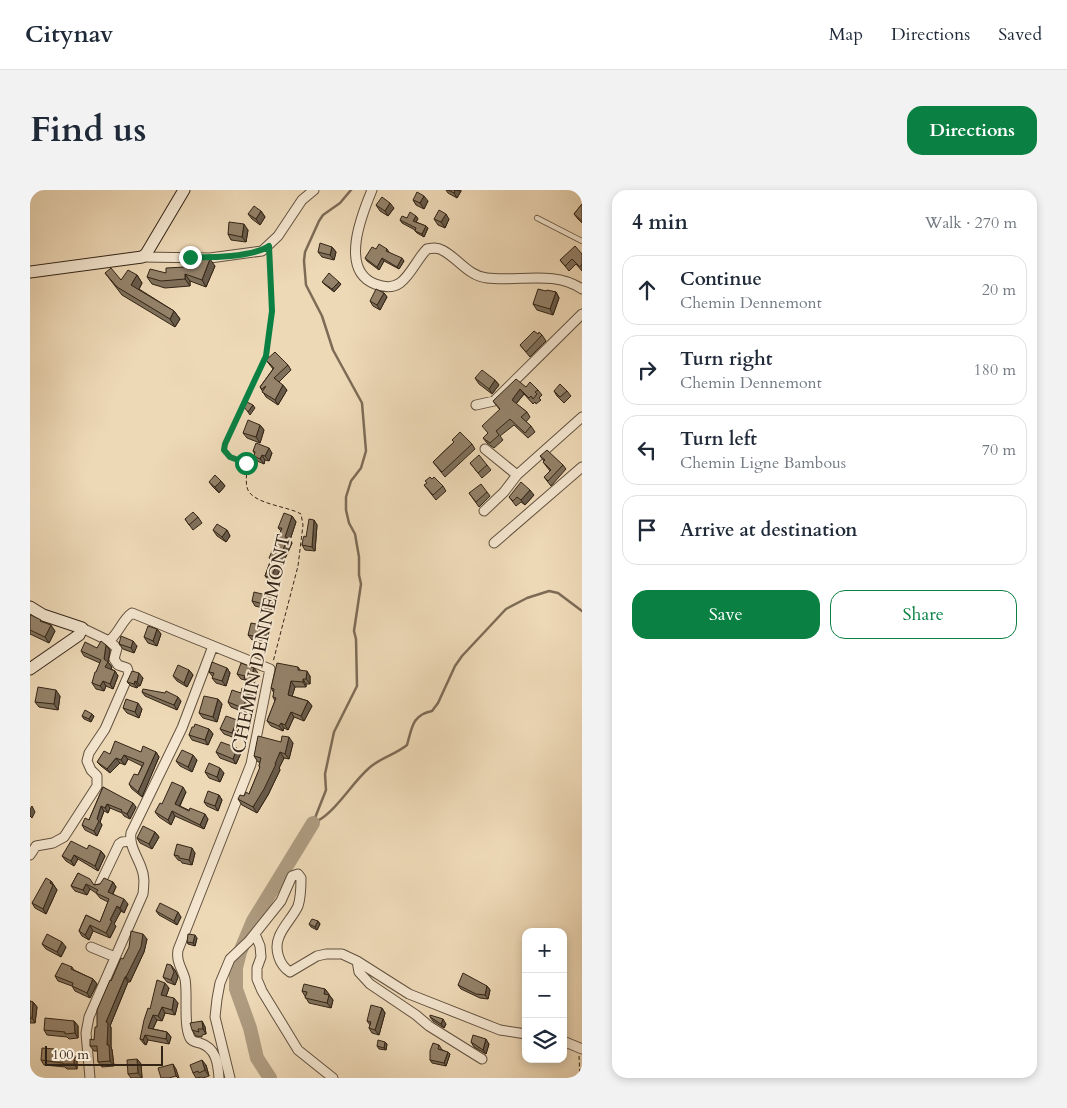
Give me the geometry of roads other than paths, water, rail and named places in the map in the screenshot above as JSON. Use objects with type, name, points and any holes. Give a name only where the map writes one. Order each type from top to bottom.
[{"type":"main road","points":[[30,272],[142,258],[184,190]]},
{"type":"main road","points":[[30,669],[80,635],[82,628],[31,609]]},
{"type":"street","points":[[142,258],[210,258],[262,251],[278,236],[302,200],[314,190]]},
{"type":"street","points":[[372,190],[361,217],[355,252],[358,268],[369,282],[385,288],[400,283],[427,249],[435,248],[442,250],[474,274],[486,278],[558,279],[572,283],[582,289]]},
{"type":"street","points":[[476,405],[494,401],[582,314]]},
{"type":"street","points":[[484,511],[504,492],[517,475],[582,417]]},
{"type":"street","points":[[485,449],[517,475]]},
{"type":"street","points":[[494,543],[582,467]]},
{"type":"street","points":[[90,1078],[86,1033],[89,1017],[143,894],[145,881],[131,841],[131,833],[182,728],[213,646],[132,613],[126,617],[116,636],[110,641]]},
{"type":"street","points":[[30,855],[36,846],[53,843],[64,837],[98,786],[98,776],[91,770],[87,761],[105,729],[129,674],[127,668],[118,664],[114,659],[116,648],[110,641],[82,628]]},
{"type":"street","name":"CHEMIN DENNEMONT","points":[[213,646],[270,669],[251,764],[176,956],[186,987],[190,1038],[211,1049],[216,1057],[219,1078]]},
{"type":"street","points":[[100,884],[119,844],[131,841]]},
{"type":"street","points":[[230,1078],[216,1017],[220,983],[230,959],[255,934],[281,901],[292,876],[298,874],[301,878],[298,906],[279,938],[279,959],[283,967],[290,972],[317,956],[342,954],[409,994],[500,1030],[522,1033]]},
{"type":"street","points":[[255,934],[262,957],[257,968],[257,978],[262,991],[298,1050],[333,1078]]},
{"type":"street","points":[[91,947],[115,957]]},
{"type":"street","points":[[357,962],[359,972],[370,984],[429,1026],[482,1059]]},
{"type":"street","points":[[567,1043],[581,1048]]},
{"type":"lane","points":[[536,218],[582,241]]},
{"type":"waterway","points":[[313,823],[326,790],[325,774],[334,732],[357,686],[356,639],[354,631],[361,584],[359,557],[355,534],[349,523],[346,510],[346,497],[351,481],[361,468],[366,451],[362,403],[333,350],[322,316],[306,285],[304,261],[305,252],[319,221],[323,215],[340,203],[351,190]]},
{"type":"waterway","points":[[313,823],[328,814],[372,765],[407,745],[414,723],[420,716],[432,711],[438,703],[455,666],[462,656],[506,609],[527,598],[549,591],[558,593],[582,611]]},
{"type":"waterway","points":[[270,1078],[257,1058],[250,1028],[236,989],[236,968],[240,952],[253,921],[313,823]]}]
